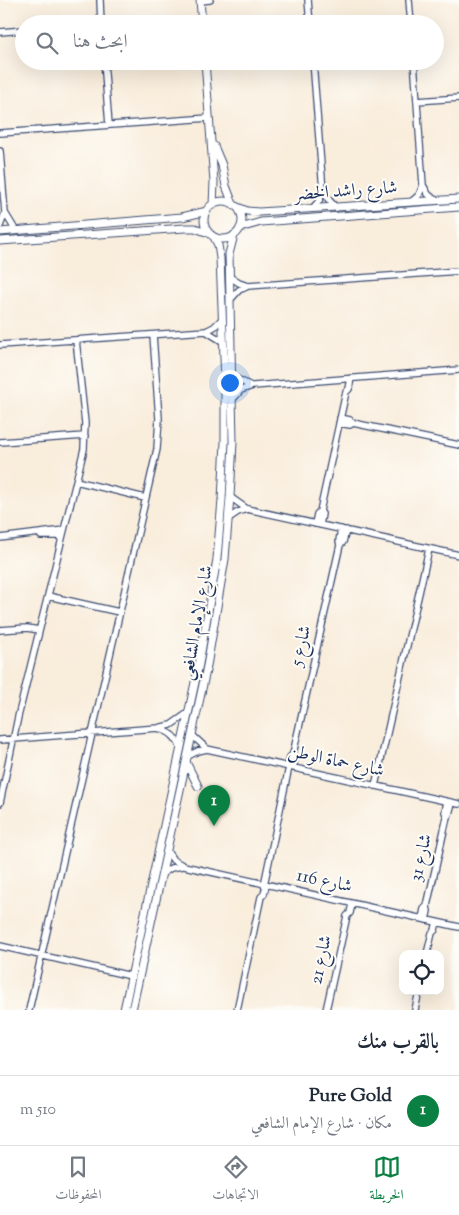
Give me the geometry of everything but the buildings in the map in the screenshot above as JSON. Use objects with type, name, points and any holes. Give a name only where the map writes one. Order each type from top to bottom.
[{"type":"street","points":[[100,0],[101,15]]},
{"type":"street","points":[[201,15],[200,0],[210,0]]},
{"type":"street","points":[[308,0],[309,15]]},
{"type":"street","points":[[409,0],[410,15]]},
{"type":"street","points":[[0,32],[15,31]]},
{"type":"street","points":[[105,70],[109,125]]},
{"type":"street","points":[[206,70],[214,182],[213,205]]},
{"type":"street","points":[[314,70],[324,191],[328,200],[336,208]]},
{"type":"street","points":[[411,202],[419,195],[422,185],[415,70]]},
{"type":"street","points":[[417,101],[459,98]]},
{"type":"street","points":[[0,134],[210,118]]},
{"type":"street","points":[[0,242],[185,228],[195,228],[224,239],[234,235],[240,228],[242,219],[226,186],[221,161],[211,136]]},
{"type":"street","points":[[0,151],[5,213],[0,226]]},
{"type":"street","points":[[422,185],[436,201]]},
{"type":"street","points":[[312,209],[324,191]]},
{"type":"street","name":"شارع راشد الخضر","points":[[234,205],[247,211],[259,212],[459,199]]},
{"type":"street","points":[[0,232],[182,218],[207,210],[221,202],[234,205]]},
{"type":"street","name":"شارع راشد الخضر","points":[[240,228],[261,222],[459,207]]},
{"type":"street","points":[[207,210],[204,224],[211,235]]},
{"type":"street","points":[[5,213],[16,231]]},
{"type":"street","name":"شارع الإمام الشافعي","points":[[124,1010],[189,713],[208,617],[220,530],[225,442],[222,319],[220,254],[211,235]]},
{"type":"street","name":"شارع الإمام الشافعي","points":[[132,1010],[216,618],[230,497],[233,399],[229,249],[234,235]]},
{"type":"street","points":[[231,299],[239,290],[248,286],[459,271]]},
{"type":"street","points":[[230,276],[239,283],[248,286]]},
{"type":"street","points":[[0,345],[206,331],[214,327],[222,319]]},
{"type":"street","points":[[206,331],[222,341]]},
{"type":"street","points":[[29,1010],[157,449],[159,429],[152,334]]},
{"type":"street","points":[[0,803],[39,630],[83,455],[85,436],[76,340]]},
{"type":"street","points":[[233,399],[241,390],[253,386],[459,370]]},
{"type":"street","points":[[232,376],[253,386]]},
{"type":"street","points":[[318,524],[318,514],[346,392],[344,388],[348,379]]},
{"type":"street","points":[[340,420],[349,420],[353,423],[459,445]]},
{"type":"street","points":[[0,442],[85,436]]},
{"type":"street","points":[[76,481],[145,498]]},
{"type":"street","points":[[230,497],[247,509],[459,555]]},
{"type":"street","points":[[229,518],[247,509]]},
{"type":"street","name":"شارع 5","points":[[237,1010],[261,897],[260,893],[264,885],[290,767],[295,759],[293,754],[340,545],[339,541],[344,530]]},
{"type":"street","points":[[0,538],[63,533]]},
{"type":"street","points":[[375,786],[429,548]]},
{"type":"street","points":[[48,596],[119,612]]},
{"type":"street","points":[[0,630],[23,628],[39,630]]},
{"type":"street","points":[[0,740],[158,728],[172,725],[189,713]]},
{"type":"street","points":[[158,728],[175,737],[181,749]]},
{"type":"street","points":[[192,735],[207,749]]},
{"type":"street","points":[[198,786],[187,759],[198,751],[207,749]]},
{"type":"street","name":"شارع حماة الوطن","points":[[207,749],[459,804]]},
{"type":"street","name":"شارع 31","points":[[429,920],[424,909],[427,906],[447,817],[450,814],[450,802]]},
{"type":"street","name":"شارع 116","points":[[167,851],[173,860],[184,866],[459,927]]},
{"type":"street","points":[[162,874],[172,868],[184,866]]},
{"type":"street","name":"شارع 21","points":[[326,1010],[347,916],[345,912],[349,903]]},
{"type":"street","points":[[428,950],[432,933],[429,920]]},
{"type":"street","points":[[0,946],[131,976]]},
{"type":"street","points":[[415,1010],[418,995]]},
{"type":"place","name":"Pure Gold","points":[[214,826]]}]
